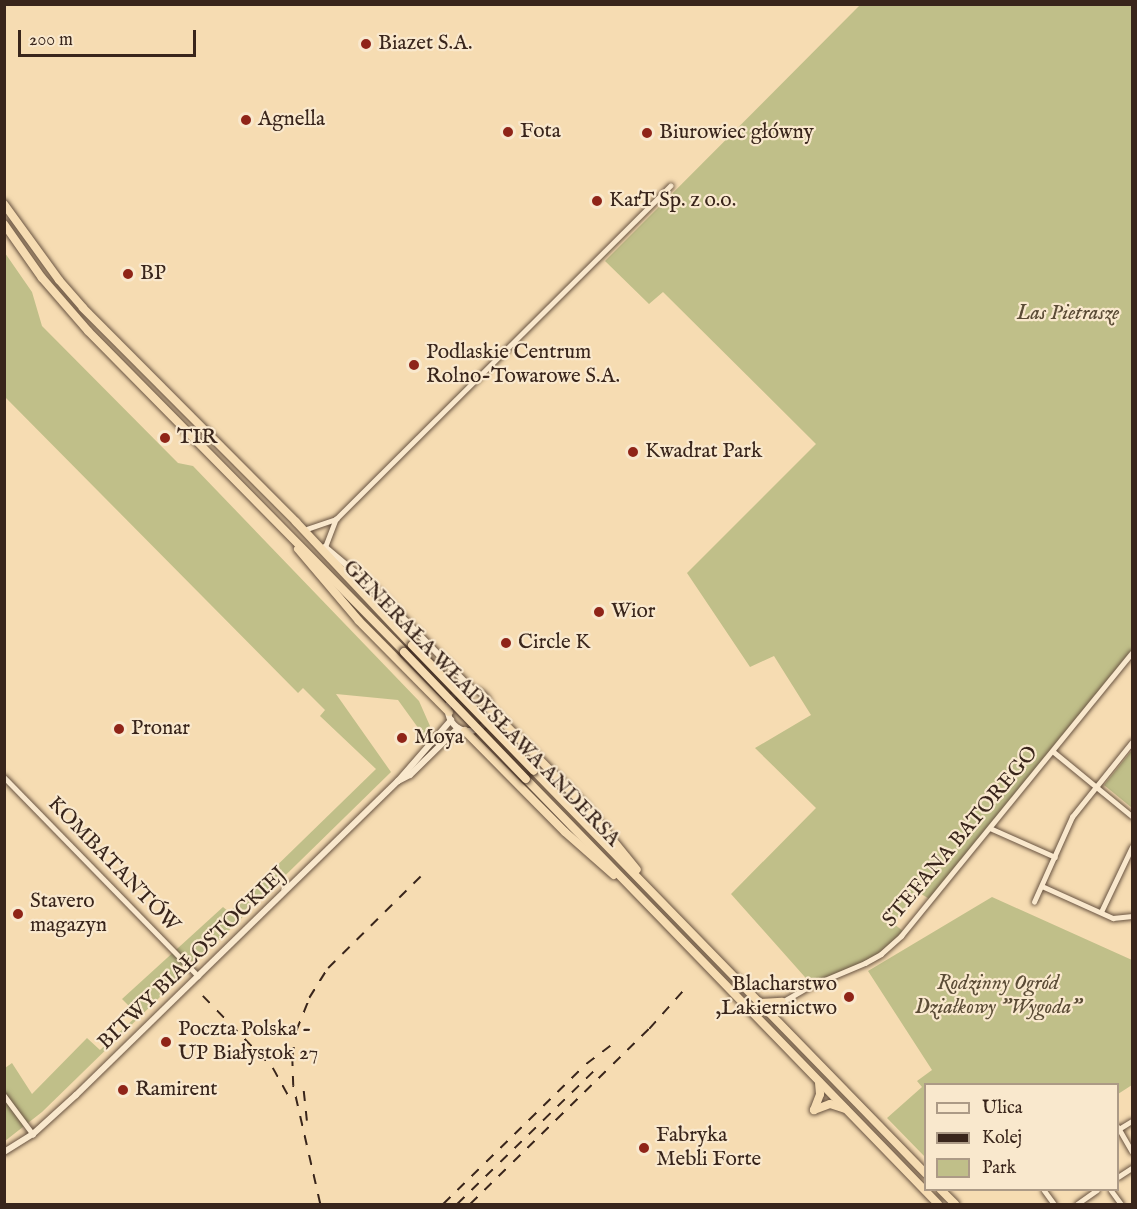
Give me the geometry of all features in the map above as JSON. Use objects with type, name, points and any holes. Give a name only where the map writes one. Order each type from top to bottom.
[{"type":"highway","name":"GENERAŁA WŁADYSŁAWA ANDERSA","points":[[4,204],[59,280],[83,308],[296,522],[534,771],[819,1081],[924,1190]]},
{"type":"highway","name":"GENERAŁA WŁADYSŁAWA ANDERSA","points":[[4,224],[42,278],[88,331],[285,528],[526,779],[760,1003],[924,1172]]},
{"type":"highway","points":[[296,522],[307,529],[325,547]]},
{"type":"highway","points":[[285,528],[342,602],[450,716]]},
{"type":"highway","points":[[490,709],[594,816],[639,872],[645,892]]},
{"type":"highway","points":[[462,729],[565,832],[645,892]]},
{"type":"highway","points":[[760,1003],[782,1002],[779,1023]]},
{"type":"highway","points":[[819,1081],[820,1094],[814,1110],[830,1104],[846,1109]]},
{"type":"highway","name":"GENERAŁA WŁADYSŁAWA ANDERSA","points":[[925,1191],[938,1204]]},
{"type":"highway","points":[[942,1191],[955,1204]]},
{"type":"street","points":[[473,690],[463,690],[455,695],[450,703],[450,716],[462,729],[476,730],[485,724],[490,709],[485,696],[473,690],[376,590],[325,547],[336,519],[670,186]]},
{"type":"street","points":[[307,529],[336,519]]},
{"type":"street","name":"STEFANA BATOREGO","points":[[782,1002],[808,987],[865,963],[891,946],[1054,752],[1132,653]]},
{"type":"street","name":"BITWY BIAŁOSTOCKIEJ","points":[[4,1152],[33,1134],[398,781],[450,716]]},
{"type":"street","name":"BITWY BIAŁOSTOCKIEJ","points":[[398,781],[410,775],[462,729]]},
{"type":"street","points":[[1034,902],[1072,817],[1132,742]]},
{"type":"street","points":[[1054,752],[1132,816]]},
{"type":"street","name":"KOMBATANTÓW","points":[[4,777],[198,976]]},
{"type":"street","points":[[990,828],[1055,857]]},
{"type":"street","points":[[1101,912],[1132,847]]},
{"type":"street","points":[[1042,886],[1118,919],[1132,916]]},
{"type":"street","points":[[4,1095],[33,1134]]},
{"type":"street","points":[[1119,1130],[1132,1151]]},
{"type":"street","points":[[1119,1176],[1132,1168]]},
{"type":"street","points":[[1045,1191],[1054,1204]]},
{"type":"street","points":[[1077,1204],[1096,1191]]},
{"type":"street","points":[[1112,1191],[1121,1204]]},
{"type":"green space","name":"Las Pietrasze","points":[[860,5],[1132,5],[1132,653],[931,900],[918,892],[893,923],[904,932],[881,954],[812,985],[731,894],[816,808],[755,748],[811,715],[774,656],[750,667],[687,573],[816,444],[663,292],[649,304],[605,261]]},
{"type":"green space","points":[[5,253],[32,292],[42,326],[178,463],[193,466],[419,701],[430,726],[424,736],[398,700],[336,694],[391,772],[212,947],[193,962],[188,958],[181,966],[184,971],[158,999],[42,1112],[5,1141],[5,1068],[12,1063],[32,1094],[87,1038],[100,1050],[138,1015],[122,999],[223,907],[229,912],[376,769],[320,716],[325,710],[303,688],[298,693],[5,397]]},
{"type":"green space","points":[[1132,750],[1132,808],[1104,785]]},
{"type":"green space","name":"Rodzinny Ogród Działkowy \"Wygoda\"","points":[[992,897],[1132,960],[1132,1085],[1119,1093],[1119,1083],[924,1083],[924,1156],[887,1118],[922,1087],[917,1081],[932,1070],[868,971]]},
{"type":"railway","points":[[320,1204],[293,1086],[292,1057],[296,1031],[309,998],[328,968],[424,873]]},
{"type":"railway","points":[[470,1204],[649,1029],[682,992]]},
{"type":"railway","points":[[203,996],[273,1068],[291,1101]]},
{"type":"railway","points":[[443,1204],[586,1064],[613,1044]]},
{"type":"railway","points":[[457,1204],[599,1066]]},
{"type":"railway","points":[[304,1091],[307,1121]]},
{"type":"place","name":"Biazet S.A.","points":[[366,44]]},
{"type":"place","name":"Agnella","points":[[246,120]]},
{"type":"place","name":"Fota","points":[[508,132]]},
{"type":"place","name":"Biurowiec główny","points":[[647,133]]},
{"type":"place","name":"KarT Sp. z o.o.","points":[[597,201]]},
{"type":"place","name":"BP","points":[[128,274]]},
{"type":"place","name":"Podlaskie Centrum Rolno-Towarowe S.A.","points":[[414,365]]},
{"type":"place","name":"TIR","points":[[165,438]]},
{"type":"place","name":"Kwadrat Park","points":[[633,452]]},
{"type":"place","name":"Wior","points":[[599,612]]},
{"type":"place","name":"Circle K","points":[[506,643]]},
{"type":"place","name":"Pronar","points":[[119,729]]},
{"type":"place","name":"Moya","points":[[402,738]]},
{"type":"place","name":"Stavero magazyn","points":[[18,914]]},
{"type":"place","name":"Blacharstwo ,Lakiernictwo","points":[[849,997]]},
{"type":"place","name":"Poczta Polska - UP Białystok 27","points":[[166,1042]]},
{"type":"place","name":"Ramirent","points":[[123,1090]]},
{"type":"place","name":"Fabryka Mebli Forte","points":[[644,1148]]}]
